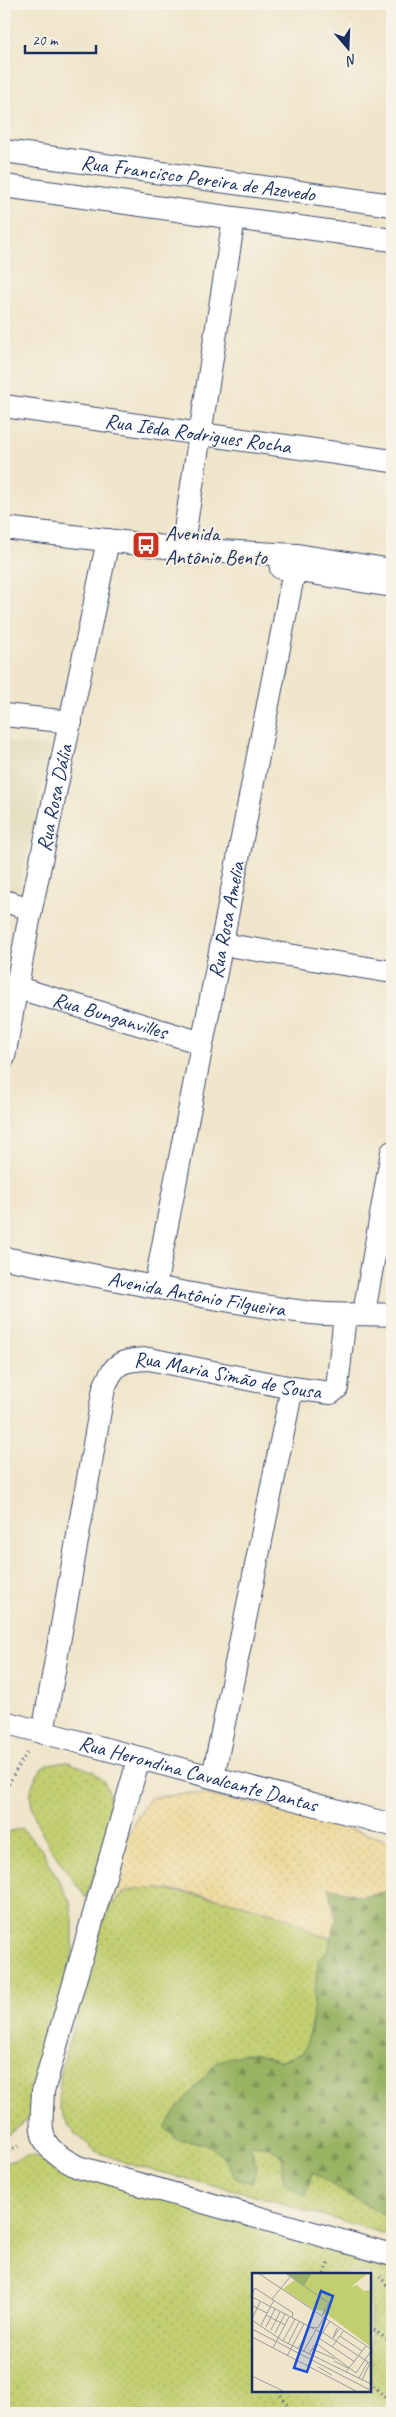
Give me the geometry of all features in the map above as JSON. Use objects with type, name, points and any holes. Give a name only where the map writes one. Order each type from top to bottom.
[{"type":"street","name":"Rua Francisco Pereira de Azevedo","points":[[4,151],[392,206]]},
{"type":"street","name":"Rua Francisco Pereira de Azevedo","points":[[4,186],[392,240]]},
{"type":"street","points":[[182,549],[234,218]]},
{"type":"street","name":"Rua Iêda Rodrigues Rocha","points":[[4,406],[392,460]]},
{"type":"street","points":[[4,528],[296,562],[392,570]]},
{"type":"street","name":"Rua Rosa Dália","points":[[4,1057],[32,909],[108,540]]},
{"type":"street","points":[[296,562],[392,586]]},
{"type":"street","name":"Rua Rosa Amelia","points":[[155,1287],[296,562]]},
{"type":"street","points":[[4,715],[71,722]]},
{"type":"street","points":[[4,901],[32,909]]},
{"type":"street","points":[[221,944],[392,972]]},
{"type":"street","name":"Rua Bunganvilles","points":[[18,988],[202,1043]]},
{"type":"street","points":[[354,1314],[392,1152]]},
{"type":"street","name":"Avenida Antônio Filgueira","points":[[4,1258],[155,1287],[313,1313],[392,1315]]},
{"type":"street","name":"Rua Maria Simão de Sousa","points":[[43,1733],[104,1388],[110,1373],[119,1363],[149,1359],[328,1394],[334,1392],[337,1388],[354,1314]]},
{"type":"street","points":[[213,1777],[292,1388]]},
{"type":"street","name":"Rua Herondina Cavalcante Dantas","points":[[4,1722],[392,1824]]},
{"type":"street","points":[[139,1758],[43,2091],[43,2141],[56,2156],[78,2167],[392,2255]]},
{"type":"path","points":[[4,1793],[20,1763],[43,1733]]},
{"type":"path","points":[[371,2328],[392,2343]]},
{"type":"path","points":[[371,2383],[392,2405]]},
{"type":"path","points":[[279,2392],[293,2413]]},
{"type":"shaded area","points":[[4,742],[51,747],[18,893],[4,890]]},
{"type":"green space","points":[[68,1762],[93,1771],[104,1781],[115,1806],[114,1820],[86,1898],[46,1840],[37,1823],[32,1807],[31,1791],[41,1769],[51,1763]]},
{"type":"green space","points":[[22,1828],[42,1850],[70,1901],[73,1920],[73,1953],[30,2117],[4,2138],[4,1833]]},
{"type":"green space","points":[[327,1886],[361,1896],[392,1890],[392,2217],[363,2204],[313,2172],[305,2196],[292,2189],[283,2177],[282,2157],[270,2147],[250,2145],[257,2167],[252,2183],[236,2179],[221,2154],[205,2144],[177,2140],[165,2128],[179,2106],[218,2061],[242,2054],[258,2054],[279,2061],[303,2053],[311,2029],[318,1961],[329,1948],[331,1937]]},
{"type":"green space","points":[[147,1887],[227,1900],[291,1919],[322,1937],[361,1896],[392,1890],[392,2236],[251,2194],[134,2166],[95,2151],[69,2127],[59,2107],[60,2074],[105,1911],[127,1891]]},
{"type":"green space","points":[[31,2155],[55,2164],[392,2258],[392,2413],[4,2413],[4,2163]]},
{"type":"sand","points":[[192,1793],[286,1810],[392,1842],[392,1890],[361,1896],[328,1887],[336,1920],[331,1937],[320,1935],[294,1921],[256,1908],[208,1896],[161,1889],[142,1889],[125,1892],[105,1911],[128,1834],[149,1798]]},
{"type":"place","name":"Avenida Antônio Bento","points":[[146,545]]}]
